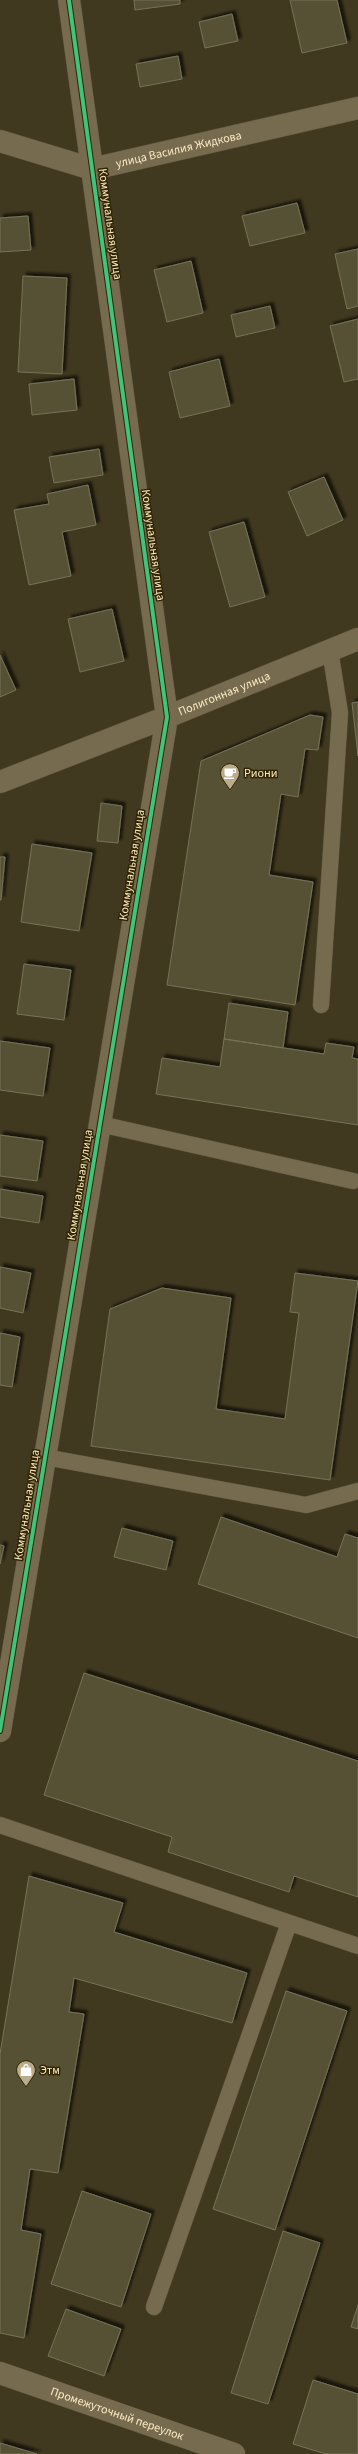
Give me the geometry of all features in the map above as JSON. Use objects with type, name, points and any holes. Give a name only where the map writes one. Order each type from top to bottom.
[{"type":"street","name":"Коммунальная улица","points":[[0,1731],[5,1670],[45,1456],[166,718],[68,0]]},
{"type":"street","name":"улица Василия Жидкова","points":[[0,141],[92,169],[358,108]]},
{"type":"street","name":"Полигонная улица","points":[[0,782],[166,718],[358,639]]},
{"type":"street","name":"Промежуточный переулок","points":[[0,2373],[234,2454]]},
{"type":"lane","points":[[320,1005],[340,712],[330,650]]},
{"type":"lane","points":[[100,1124],[353,1181]]},
{"type":"lane","points":[[45,1456],[306,1505],[358,1491]]},
{"type":"lane","points":[[0,1825],[358,1946]]},
{"type":"lane","points":[[154,2307],[289,1923]]},
{"type":"building","points":[[134,0],[180,0],[180,4],[135,10]]},
{"type":"building","points":[[290,0],[337,0],[347,43],[302,53]]},
{"type":"building","points":[[232,14],[238,41],[205,48],[199,22]]},
{"type":"building","points":[[178,56],[182,79],[140,87],[136,64]]},
{"type":"building","points":[[297,203],[305,233],[250,246],[242,216]]},
{"type":"building","points":[[28,216],[31,250],[0,252],[0,218]]},
{"type":"building","points":[[358,249],[358,306],[347,309],[335,254]]},
{"type":"building","points":[[191,261],[203,313],[167,322],[154,270]]},
{"type":"building","points":[[23,276],[67,278],[62,374],[18,372]]},
{"type":"building","points":[[270,306],[275,328],[236,337],[231,315]]},
{"type":"building","points":[[358,319],[358,379],[344,382],[330,326]]},
{"type":"building","points":[[219,359],[230,406],[180,418],[169,372]]},
{"type":"building","points":[[74,379],[77,410],[32,415],[29,384]]},
{"type":"building","points":[[99,449],[103,475],[54,483],[49,457]]},
{"type":"building","points":[[324,477],[343,520],[307,536],[288,492]]},
{"type":"building","points":[[88,485],[96,525],[62,532],[71,576],[29,585],[14,510],[49,504],[47,494]]},
{"type":"building","points":[[244,522],[265,597],[230,607],[209,532]]},
{"type":"building","points":[[112,609],[124,661],[80,672],[68,619]]},
{"type":"building","points":[[0,655],[16,690],[0,697]]},
{"type":"building","points":[[358,702],[358,756],[352,703]]},
{"type":"building","points":[[310,715],[323,717],[318,750],[305,749],[298,797],[281,794],[269,875],[313,882],[295,1005],[167,985],[201,761]]},
{"type":"building","points":[[101,803],[122,806],[118,843],[97,841]]},
{"type":"building","points":[[32,844],[92,853],[79,931],[21,922]]},
{"type":"building","points":[[0,857],[5,857],[1,900],[0,900]]},
{"type":"building","points":[[24,964],[71,970],[64,1020],[17,1014]]},
{"type":"building","points":[[229,1003],[288,1012],[283,1048],[224,1039]]},
{"type":"building","points":[[224,1039],[324,1054],[326,1043],[354,1047],[352,1058],[358,1059],[358,1125],[156,1094],[162,1058],[220,1067]]},
{"type":"building","points":[[0,1041],[50,1048],[43,1096],[0,1090]]},
{"type":"building","points":[[0,1135],[43,1141],[37,1181],[0,1176]]},
{"type":"building","points":[[0,1189],[43,1196],[39,1223],[0,1217]]},
{"type":"building","points":[[0,1267],[31,1273],[23,1313],[0,1308]]},
{"type":"building","points":[[295,1273],[358,1281],[330,1480],[91,1446],[110,1309],[162,1288],[231,1298],[216,1409],[285,1419],[299,1313],[290,1312]]},
{"type":"building","points":[[0,1333],[20,1337],[12,1387],[0,1385]]},
{"type":"building","points":[[221,1517],[337,1557],[345,1534],[358,1538],[358,1638],[198,1584]]},
{"type":"building","points":[[122,1528],[173,1541],[166,1570],[114,1557]]},
{"type":"building","points":[[0,1545],[4,1546],[0,1564]]},
{"type":"building","points":[[84,1673],[358,1761],[358,1897],[294,1876],[289,1892],[168,1852],[172,1837],[44,1795]]},
{"type":"building","points":[[29,1876],[123,1903],[114,1932],[247,1973],[232,2023],[74,1978],[69,2012],[84,2014],[58,2173],[30,2169],[21,2230],[41,2234],[24,2338],[0,2333],[0,2054]]},
{"type":"building","points":[[286,1991],[347,2011],[275,2230],[213,2209]]},
{"type":"building","points":[[82,2191],[151,2214],[121,2307],[51,2284]]},
{"type":"building","points":[[283,2231],[320,2243],[268,2404],[231,2393]]},
{"type":"building","points":[[358,2305],[358,2329],[351,2327]]},
{"type":"building","points":[[66,2309],[121,2329],[104,2376],[48,2356]]},
{"type":"building","points":[[313,2380],[358,2394],[358,2454],[326,2454],[293,2444]]},
{"type":"building","points":[[0,2443],[37,2454],[0,2454]]},
{"type":"cycle path","points":[[0,1731],[167,717],[69,0]]},
{"type":"place","name":"Риони","points":[[230,790]]},
{"type":"place","name":"Этм","points":[[26,2087]]}]
